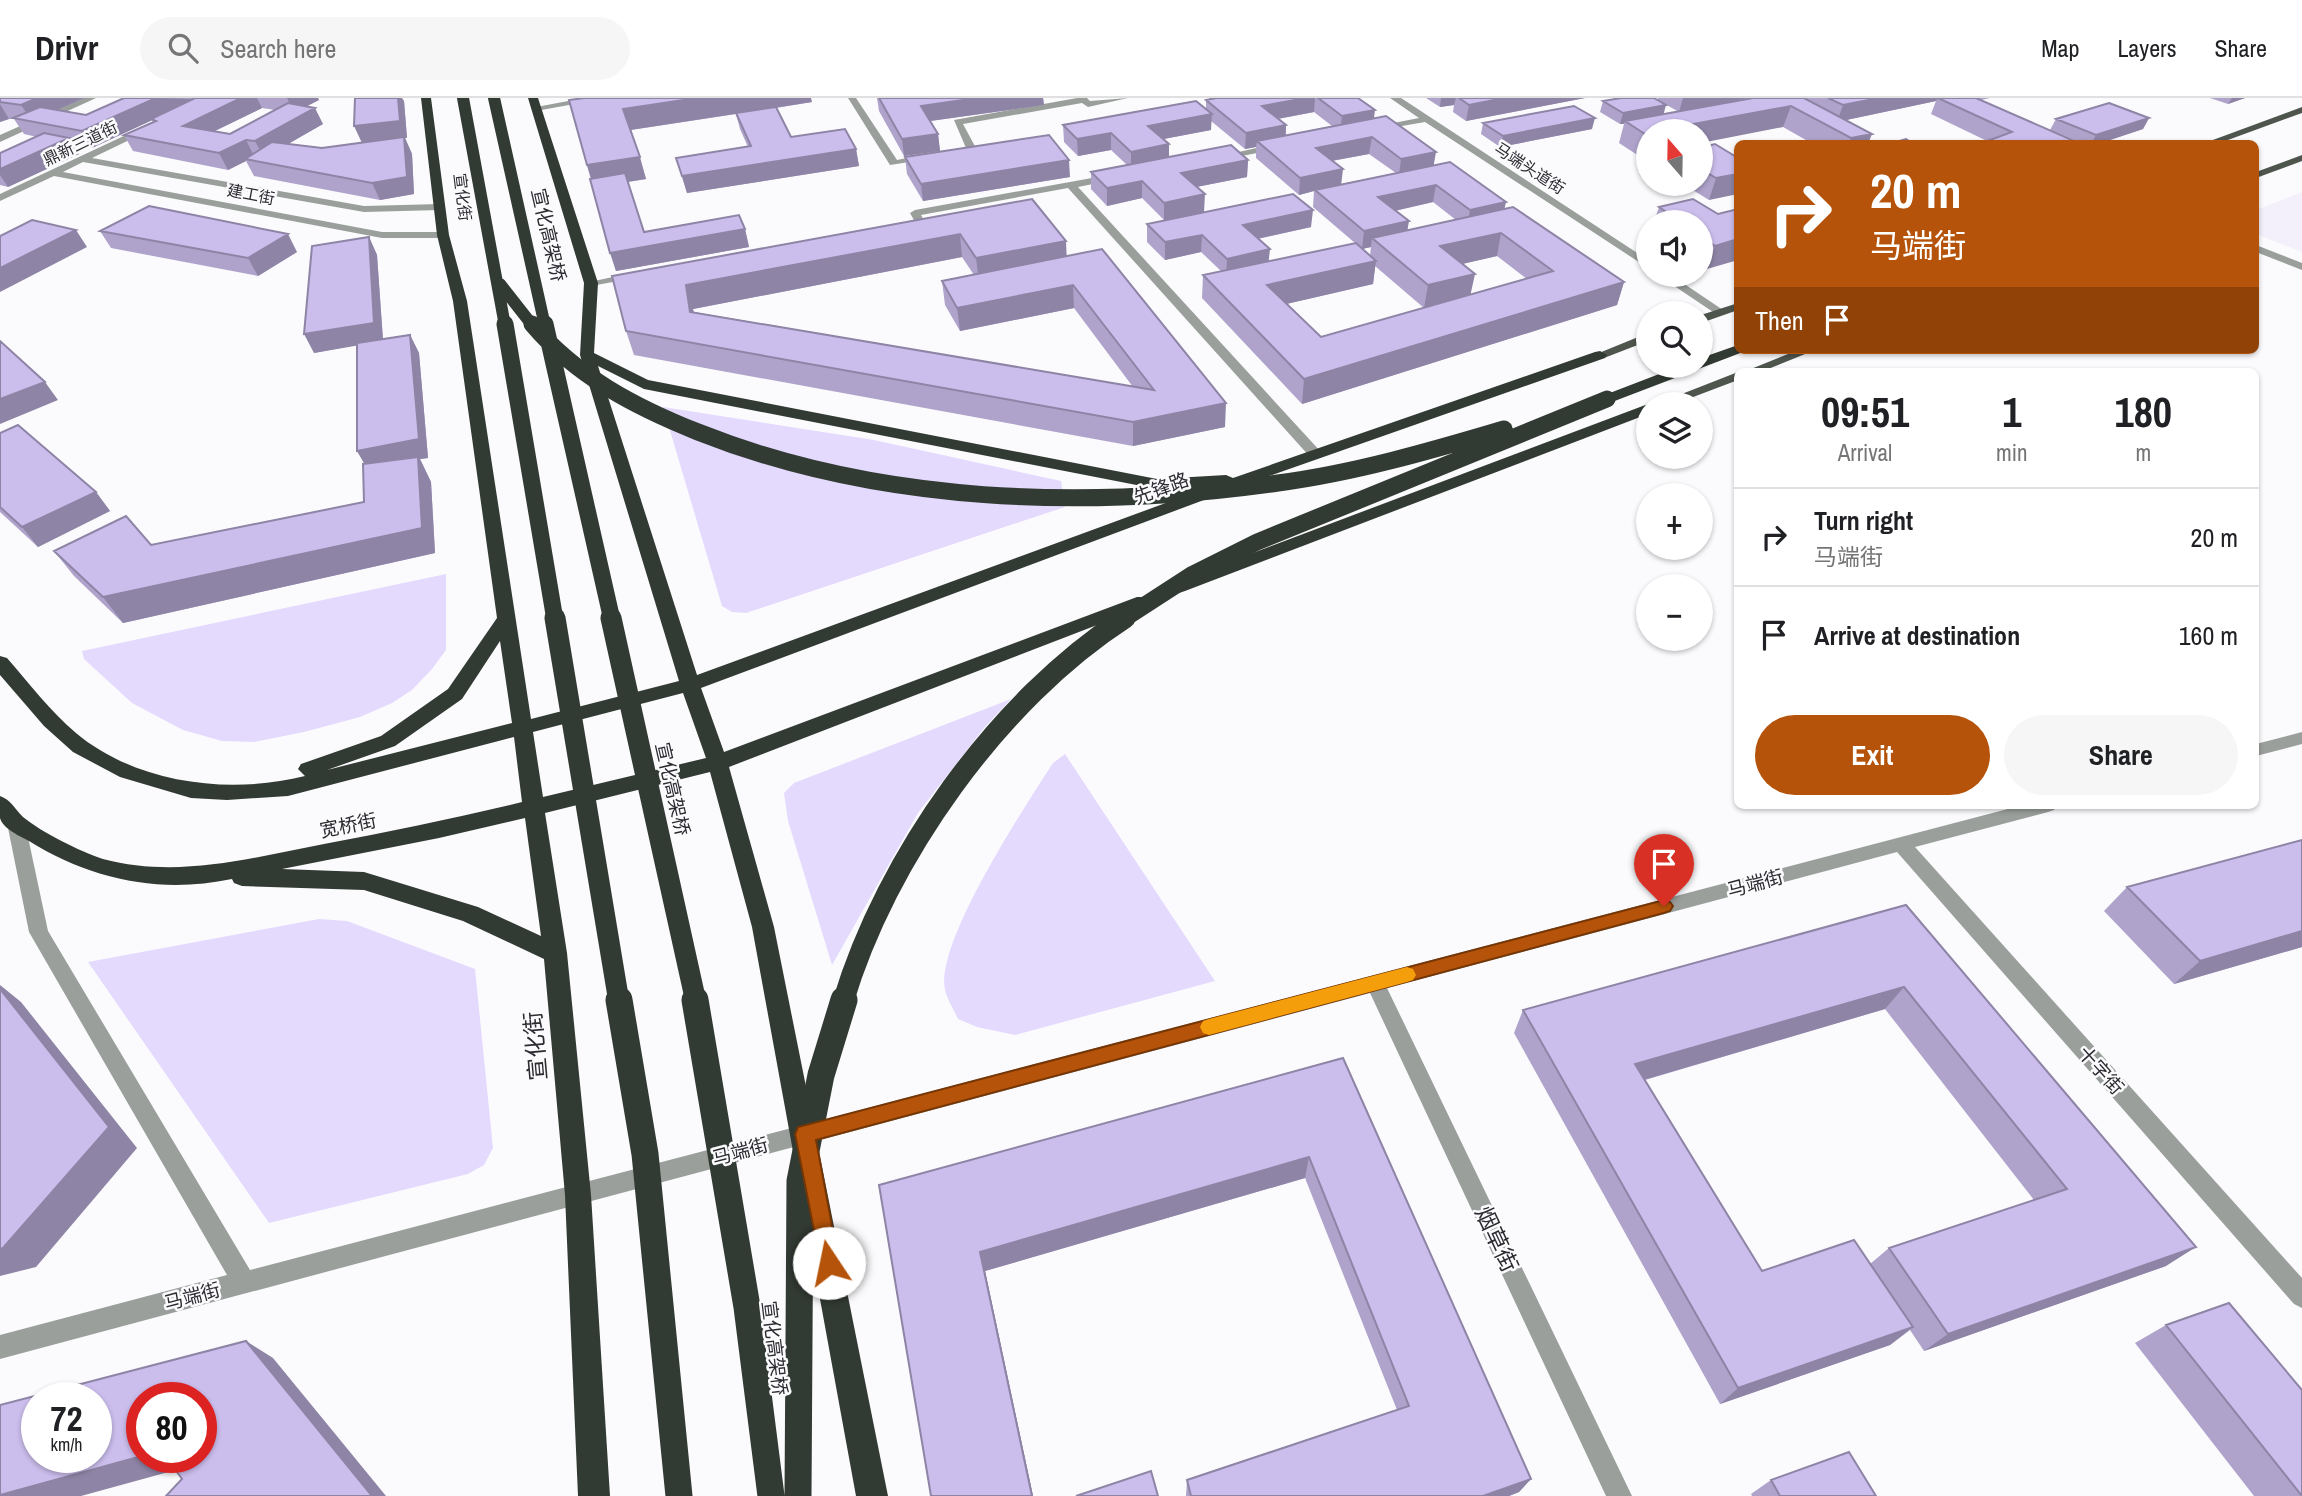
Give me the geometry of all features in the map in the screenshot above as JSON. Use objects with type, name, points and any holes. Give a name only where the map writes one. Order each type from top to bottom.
[{"type":"highway","name":"宣化街","points":[[426,98],[443,235],[460,301],[555,953],[578,1195],[594,1496]]},
{"type":"highway","points":[[463,98],[498,282],[645,1154],[679,1496]]},
{"type":"highway","name":"宣化高架桥","points":[[494,98],[689,962],[747,1307],[771,1496]]},
{"type":"highway","points":[[534,103],[590,280],[587,355],[690,685],[718,762],[763,927],[805,1134],[872,1496]]},
{"type":"highway","points":[[498,282],[538,332],[573,365],[633,404],[689,430],[760,454],[828,472],[911,486],[1009,495],[1105,497],[1199,492],[1277,483],[1346,471],[1427,451],[1607,399]]},
{"type":"highway","points":[[1713,358],[1734,351]]},
{"type":"highway","points":[[587,355],[645,384],[1157,484],[1246,479]]},
{"type":"highway","name":"先锋路","points":[[690,685],[1246,479],[1600,355]]},
{"type":"highway","points":[[798,1496],[796,1368],[802,1172],[825,1050],[854,969],[888,892],[928,818],[971,759],[1028,696],[1082,648],[1141,605],[1196,572],[1277,534],[1662,378]]},
{"type":"highway","points":[[718,762],[1636,414]]},
{"type":"highway","points":[[232,792],[388,741],[455,695],[507,617]]},
{"type":"highway","points":[[0,663],[70,740],[109,763],[156,781],[191,790],[232,792],[288,788],[690,685]]},
{"type":"highway","name":"宽桥街","points":[[0,804],[16,823],[54,846],[97,866],[145,876],[205,876],[439,830],[718,762]]},
{"type":"highway","points":[[205,876],[364,881],[470,914],[555,953]]},
{"type":"main road","points":[[2217,140],[2302,110]]},
{"type":"main road","points":[[2259,174],[2302,158]]},
{"type":"main road","points":[[1713,314],[1734,307]]},
{"type":"main road","name":"先锋路","points":[[1600,355],[1636,342]]},
{"type":"main road","points":[[1760,368],[1799,354]]},
{"type":"main road","points":[[1695,392],[1734,377]]},
{"type":"street","points":[[2,138],[90,98]]},
{"type":"street","points":[[534,103],[604,98],[618,101]]},
{"type":"street","points":[[946,154],[972,150],[957,122],[1083,99],[1088,104],[1123,98]]},
{"type":"street","name":"马端头道街","points":[[1395,98],[1636,257]]},
{"type":"street","points":[[852,99],[894,163],[933,156]]},
{"type":"street","points":[[1362,131],[1427,120]]},
{"type":"street","name":"鼎新三道街","points":[[0,198],[153,125]]},
{"type":"street","points":[[2,138],[31,141]]},
{"type":"street","points":[[1205,160],[1297,143]]},
{"type":"street","points":[[69,148],[95,152]]},
{"type":"street","name":"建工街","points":[[82,159],[364,209],[440,207]]},
{"type":"street","name":"建工街","points":[[54,173],[382,235],[443,235]]},
{"type":"street","points":[[894,229],[921,224],[915,213],[1124,175]]},
{"type":"street","points":[[1071,184],[1316,455]]},
{"type":"street","points":[[2259,249],[2302,267]]},
{"type":"street","points":[[590,280],[646,274]]},
{"type":"street","points":[[1682,287],[1720,312]]},
{"type":"street","points":[[2259,749],[2302,738]]},
{"type":"street","name":"马端街","points":[[0,1347],[2033,809]]},
{"type":"street","points":[[16,823],[39,932],[244,1282]]},
{"type":"street","name":"十字街","points":[[1901,844],[2302,1296]]},
{"type":"street","name":"烟草街","points":[[1376,983],[1619,1496]]},
{"type":"shaded area","points":[[2302,192],[2302,252],[2259,235],[2259,209]]},
{"type":"shaded area","points":[[663,407],[874,440],[1061,481],[1065,507],[746,613],[732,612],[722,606]]},
{"type":"shaded area","points":[[446,574],[446,650],[432,669],[412,690],[392,703],[360,717],[304,732],[254,742],[222,741],[183,730],[132,703],[84,659],[82,651]]},
{"type":"shaded area","points":[[1011,699],[984,728],[918,813],[832,965],[788,821],[784,793],[794,783]]},
{"type":"shaded area","points":[[1065,754],[1215,981],[1015,1035],[977,1027],[958,1019],[945,990],[946,968],[954,940],[1004,841],[1053,763]]},
{"type":"shaded area","points":[[319,919],[347,921],[475,969],[493,1148],[484,1165],[468,1174],[269,1223],[88,962]]},
{"type":"building","points":[[0,98],[37,98],[21,105],[0,102]]},
{"type":"building","points":[[124,98],[156,98],[82,131],[13,118],[40,107],[86,115]]},
{"type":"building","points":[[195,98],[241,98],[183,126],[230,134],[288,103],[315,108],[255,141],[246,140],[219,153],[124,135],[156,121],[151,119]]},
{"type":"building","points":[[355,98],[398,98],[400,121],[354,126]]},
{"type":"building","points":[[697,98],[623,109],[640,157],[587,165],[569,100]]},
{"type":"building","points":[[879,98],[977,98],[921,106],[938,134],[902,139]]},
{"type":"building","points":[[1306,98],[1262,106],[1286,125],[1246,133],[1206,100]]},
{"type":"building","points":[[1318,98],[1358,98],[1375,110],[1342,116]]},
{"type":"building","points":[[1459,98],[1504,98],[1469,105]]},
{"type":"building","points":[[1654,98],[1666,105],[1623,113],[1603,101]]},
{"type":"building","points":[[1753,98],[1804,98],[1872,134],[1851,138],[1791,106],[1713,120],[1636,119]]},
{"type":"building","points":[[1828,98],[1879,98],[1843,105]]},
{"type":"building","points":[[1938,98],[1976,98],[2072,140],[1990,140],[2012,132]]},
{"type":"building","points":[[1196,101],[1212,114],[1148,126],[1169,144],[1131,152],[1111,133],[1077,139],[1063,125]]},
{"type":"building","points":[[2109,103],[2149,118],[2096,135],[2056,119]]},
{"type":"building","points":[[1574,106],[1595,118],[1503,136],[1483,123]]},
{"type":"building","points":[[776,107],[791,137],[845,129],[856,149],[682,176],[676,158],[751,146],[736,113]]},
{"type":"building","points":[[1386,116],[1436,152],[1401,159],[1372,137],[1316,148],[1343,169],[1300,178],[1257,141]]},
{"type":"building","points":[[1636,119],[1636,128],[1625,121]]},
{"type":"building","points":[[44,133],[69,138],[0,169],[0,153]]},
{"type":"building","points":[[1049,135],[1069,160],[921,184],[905,157]]},
{"type":"building","points":[[404,137],[407,177],[372,183],[245,159],[272,142],[322,148]]},
{"type":"building","points":[[1715,144],[1734,156],[1734,175],[1713,176]]},
{"type":"building","points":[[1231,145],[1248,160],[1181,173],[1205,194],[1164,203],[1142,181],[1107,188],[1091,172]]},
{"type":"building","points":[[1450,162],[1506,202],[1470,210],[1436,185],[1378,197],[1409,221],[1364,231],[1315,190]]},
{"type":"building","points":[[625,173],[644,232],[739,215],[745,229],[610,253],[590,179]]},
{"type":"building","points":[[1293,194],[1313,210],[1243,225],[1270,249],[1227,259],[1202,235],[1165,242],[1147,224]]},
{"type":"building","points":[[1032,199],[1066,241],[976,258],[960,234],[686,285],[690,312],[1154,390],[1073,285],[957,308],[942,281],[1102,249],[1226,403],[1133,422],[626,331],[612,276]]},
{"type":"building","points":[[1693,199],[1711,210],[1663,210],[1659,207]]},
{"type":"building","points":[[149,206],[288,234],[248,258],[100,231]]},
{"type":"building","points":[[1513,207],[1624,282],[1304,379],[1203,275],[1356,243],[1376,261],[1267,285],[1321,337],[1553,271],[1501,233],[1440,246],[1475,274],[1428,285],[1372,238]]},
{"type":"building","points":[[1734,210],[1734,240],[1715,246],[1713,211],[1718,214]]},
{"type":"building","points":[[32,220],[76,230],[0,268],[0,236]]},
{"type":"building","points":[[369,237],[374,323],[304,334],[312,246]]},
{"type":"building","points":[[410,335],[419,439],[357,451],[357,343]]},
{"type":"building","points":[[0,341],[45,382],[0,399]]},
{"type":"building","points":[[18,425],[96,492],[22,527],[0,507],[0,433]]},
{"type":"building","points":[[418,457],[422,528],[103,597],[54,551],[126,516],[151,545],[364,502],[363,464]]},
{"type":"building","points":[[2302,840],[2302,931],[2200,961],[2127,887]]},
{"type":"building","points":[[1906,905],[2196,1247],[1948,1334],[1889,1248],[2067,1189],[1904,987],[1635,1064],[1762,1271],[1854,1240],[1913,1327],[1738,1388],[1523,1010]]},
{"type":"building","points":[[0,989],[109,1127],[0,1249]]},
{"type":"building","points":[[1343,1058],[1531,1479],[1483,1496],[1191,1496],[1187,1480],[1409,1406],[1309,1157],[980,1252],[1032,1496],[931,1496],[879,1185]]},
{"type":"building","points":[[2229,1303],[2302,1390],[2302,1496],[2166,1325]]},
{"type":"building","points":[[246,1341],[372,1496],[166,1496],[182,1479],[178,1473],[217,1473],[217,1382],[126,1382],[126,1460],[112,1464],[112,1382],[88,1382]]},
{"type":"building","points":[[21,1400],[21,1473],[80,1473],[0,1495],[0,1405]]},
{"type":"building","points":[[1849,1452],[1876,1496],[1780,1496],[1771,1480]]},
{"type":"building","points":[[1151,1471],[1158,1496],[1076,1496]]},
{"type":"slow traffic","points":[[1209,1027],[1407,975]]},
{"type":"route","points":[[829,1263],[805,1134],[1664,906]]}]
